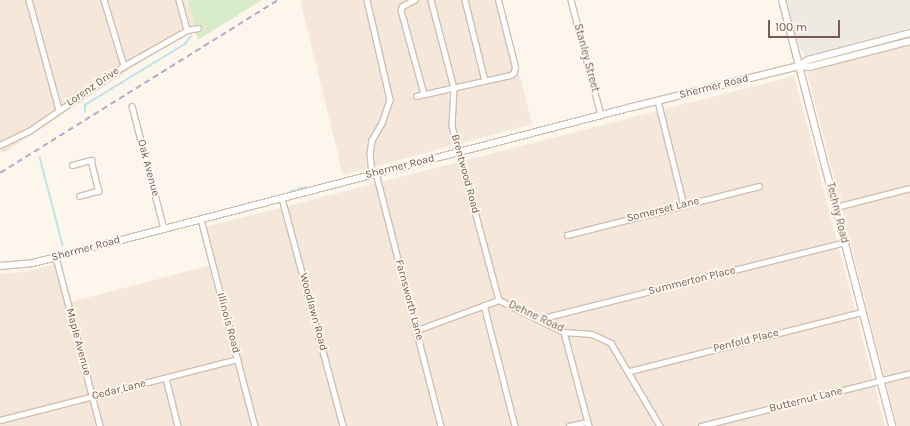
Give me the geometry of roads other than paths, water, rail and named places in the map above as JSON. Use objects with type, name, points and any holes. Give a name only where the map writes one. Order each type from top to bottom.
[{"type":"main road","name":"Techny Road","points":[[782,0],[892,426]]},
{"type":"main road","name":"Shermer Road","points":[[0,266],[33,263],[201,220],[601,115],[799,66],[808,60],[910,33]]},
{"type":"main road","name":"Shermer Road","points":[[799,66],[809,68],[910,41]]},
{"type":"street","points":[[29,0],[59,110]]},
{"type":"street","points":[[104,0],[124,66]]},
{"type":"street","points":[[179,0],[187,30]]},
{"type":"street","name":"Farnsworth Lane","points":[[367,0],[390,100],[382,123],[372,140],[370,154],[441,426]]},
{"type":"street","points":[[415,0],[403,6],[401,10],[424,94]]},
{"type":"street","name":"Brentwood Road","points":[[431,0],[454,88],[452,126],[499,300]]},
{"type":"street","points":[[465,0],[485,81]]},
{"type":"street","points":[[416,96],[485,81],[514,72],[515,67],[498,0]]},
{"type":"street","name":"Stanley Street","points":[[571,0],[601,115]]},
{"type":"street","name":"Lorenz Drive","points":[[0,145],[29,131],[124,66],[187,30],[198,28]]},
{"type":"street","points":[[658,101],[684,205]]},
{"type":"street","name":"Oak Avenue","points":[[132,106],[164,229]]},
{"type":"street","points":[[72,165],[92,160],[100,191],[80,196]]},
{"type":"street","name":"Somerset Lane","points":[[566,235],[759,186]]},
{"type":"street","points":[[836,207],[910,188]]},
{"type":"street","name":"Woodlawn Road","points":[[282,198],[343,426]]},
{"type":"street","name":"Illinois Road","points":[[201,220],[255,426]]},
{"type":"street","name":"Summerton Place","points":[[539,319],[845,242]]},
{"type":"street","name":"Maple Avenue","points":[[56,257],[100,426]]},
{"type":"street","name":"Dehne Road","points":[[417,330],[499,300],[564,332],[592,334],[611,344],[630,371],[660,426]]},
{"type":"street","points":[[484,305],[515,426]]},
{"type":"street","name":"Penfold Place","points":[[630,371],[862,312]]},
{"type":"street","points":[[564,332],[588,424],[569,426]]},
{"type":"street","name":"Cedar Lane","points":[[0,420],[237,359]]},
{"type":"street","name":"Butternut Lane","points":[[701,426],[910,373]]},
{"type":"street","points":[[166,378],[178,426]]},
{"type":"waterway","points":[[85,112],[85,105],[185,44],[191,36]]},
{"type":"waterway","points":[[40,157],[63,245]]},
{"type":"waterway","points":[[298,189],[306,187]]},
{"type":"waterway","points":[[290,192],[294,190]]},
{"type":"railway","points":[[0,173],[278,0]]}]
